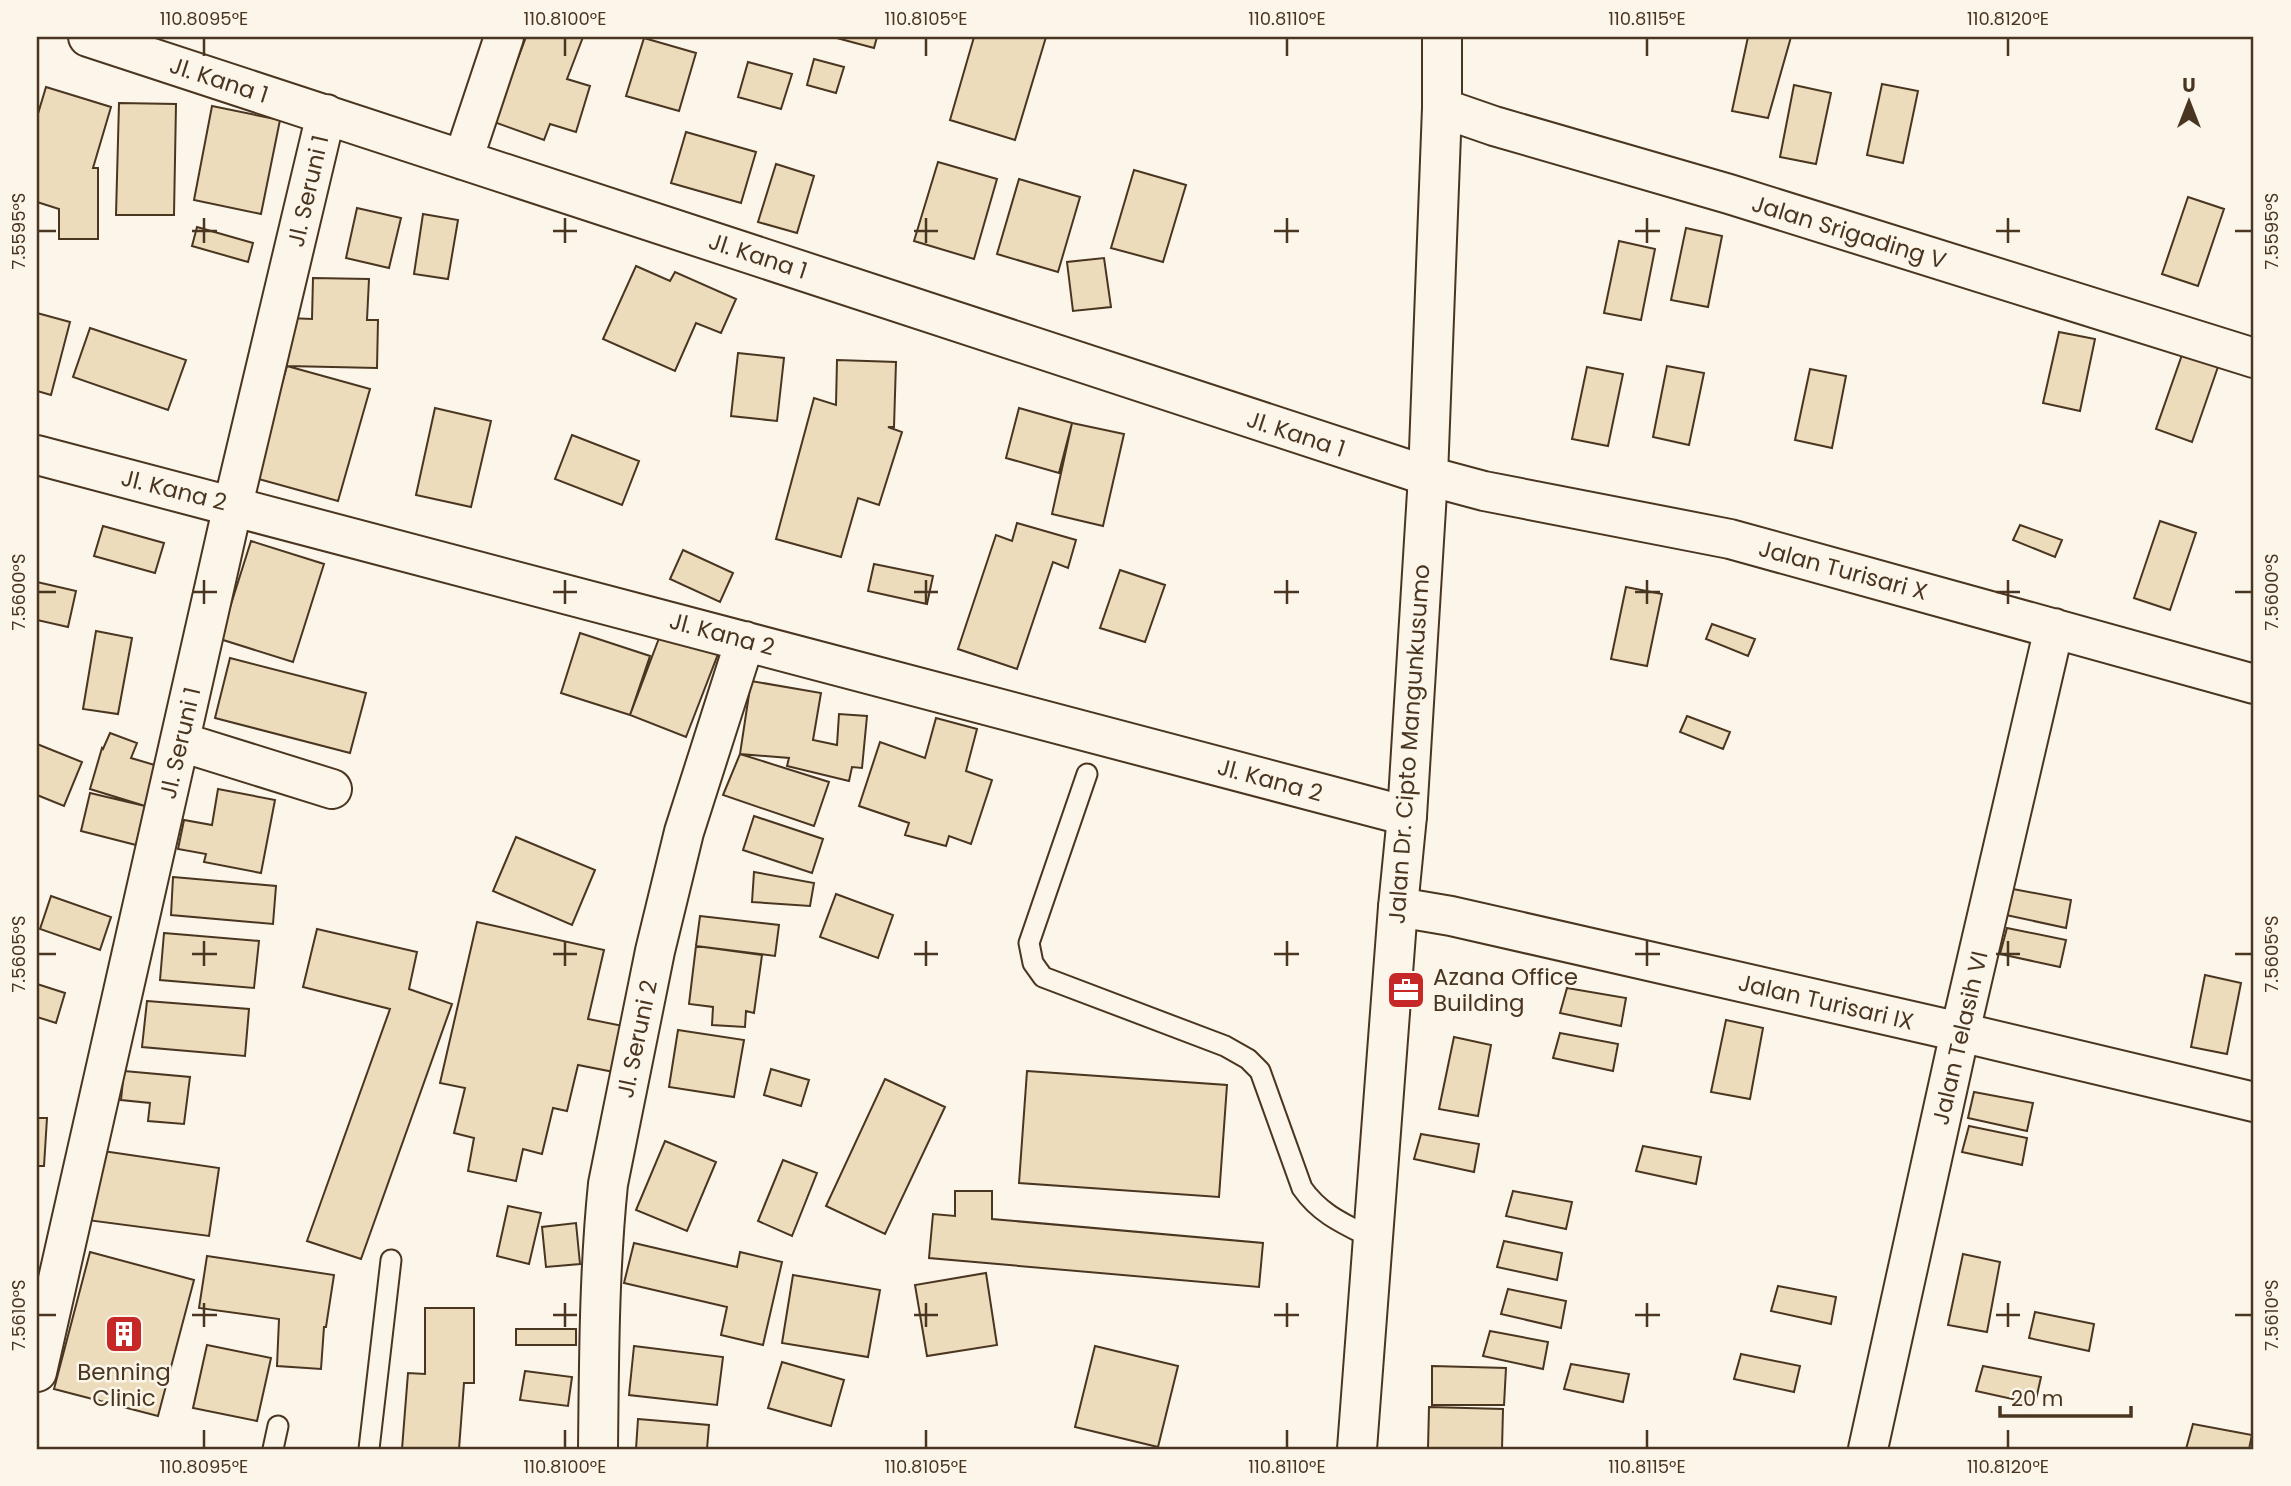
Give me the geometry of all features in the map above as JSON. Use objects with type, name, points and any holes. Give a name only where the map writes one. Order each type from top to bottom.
[{"type":"street","name":"Jl. Kana 1","points":[[88,37],[1428,476]]},
{"type":"street","points":[[463,160],[504,37]]},
{"type":"street","name":"Jalan Dr. Cipto Mangunkusumo","points":[[1357,1449],[1407,816],[1428,476],[1442,108],[1442,37]]},
{"type":"street","name":"Jalan Srigading V","points":[[1442,108],[1494,126],[1729,194],[2254,358]]},
{"type":"street","name":"Jl. Seruni 1","points":[[37,1372],[51,1240],[181,742],[233,505],[326,114]]},
{"type":"street","name":"Jl. Kana 2","points":[[37,455],[457,563],[1407,816]]},
{"type":"street","name":"Jalan Turisari X","points":[[1428,476],[1483,491],[1730,539],[2254,684]]},
{"type":"street","name":"Jalan Telasih VI","points":[[1868,1449],[1960,1032],[2054,628]]},
{"type":"street","name":"Jl. Seruni 2","points":[[598,1449],[598,1346],[608,1184],[653,964],[684,832],[745,640]]},
{"type":"street","points":[[181,742],[332,789]]},
{"type":"street","name":"Jalan Turisari IX","points":[[1398,907],[1451,916],[2254,1102]]},
{"type":"lane","points":[[1087,774],[1029,943],[1033,963],[1044,977],[1225,1046],[1248,1059],[1260,1072],[1303,1188],[1313,1204],[1372,1238]]},
{"type":"lane","points":[[369,1449],[391,1260]]},
{"type":"lane","points":[[273,1449],[278,1426]]},
{"type":"building","points":[[526,37],[583,37],[567,79],[590,86],[576,132],[550,124],[544,140],[494,122]]},
{"type":"building","points":[[833,37],[877,37],[874,48]]},
{"type":"building","points":[[974,37],[1046,37],[1015,140],[950,120]]},
{"type":"building","points":[[1748,37],[1791,37],[1768,118],[1732,111]]},
{"type":"building","points":[[644,38],[696,53],[679,111],[626,96]]},
{"type":"building","points":[[814,59],[844,67],[836,93],[807,85]]},
{"type":"building","points":[[748,62],[792,74],[781,109],[738,97]]},
{"type":"building","points":[[1882,84],[1918,91],[1903,163],[1867,155]]},
{"type":"building","points":[[1794,85],[1831,93],[1816,164],[1780,157]]},
{"type":"building","points":[[46,87],[111,107],[93,168],[98,168],[98,239],[59,239],[59,209],[37,202],[37,117]]},
{"type":"building","points":[[119,103],[176,104],[174,215],[116,215]]},
{"type":"building","points":[[212,106],[280,120],[261,214],[194,200]]},
{"type":"building","points":[[686,132],[756,152],[741,203],[671,183]]},
{"type":"building","points":[[938,162],[997,179],[974,259],[914,241]]},
{"type":"building","points":[[776,164],[814,176],[797,233],[758,222]]},
{"type":"building","points":[[1134,170],[1186,185],[1163,262],[1111,248]]},
{"type":"building","points":[[1019,179],[1080,197],[1058,272],[997,254]]},
{"type":"building","points":[[2188,197],[2224,209],[2198,286],[2162,274]]},
{"type":"building","points":[[357,208],[401,218],[389,268],[346,258]]},
{"type":"building","points":[[423,214],[458,220],[448,279],[414,274]]},
{"type":"building","points":[[197,227],[253,243],[248,262],[192,246]]},
{"type":"building","points":[[1686,228],[1722,236],[1708,307],[1671,300]]},
{"type":"building","points":[[1619,241],[1655,249],[1641,320],[1604,313]]},
{"type":"building","points":[[1104,258],[1111,307],[1073,311],[1067,262]]},
{"type":"building","points":[[636,266],[670,281],[675,272],[736,299],[721,333],[696,323],[675,371],[603,339]]},
{"type":"building","points":[[313,278],[369,279],[367,320],[378,320],[377,368],[287,366],[288,318],[312,319]]},
{"type":"building","points":[[37,313],[70,322],[51,395],[37,391]]},
{"type":"building","points":[[90,328],[186,360],[168,410],[73,377]]},
{"type":"building","points":[[2059,332],[2095,339],[2080,411],[2043,403]]},
{"type":"building","points":[[2183,352],[2219,364],[2192,442],[2156,429]]},
{"type":"building","points":[[738,353],[784,358],[777,421],[731,416]]},
{"type":"building","points":[[837,360],[896,362],[894,427],[888,427],[902,432],[879,505],[858,498],[841,557],[776,539],[814,398],[836,405]]},
{"type":"building","points":[[287,366],[370,389],[338,501],[255,478]]},
{"type":"building","points":[[1667,366],[1704,373],[1689,445],[1653,437]]},
{"type":"building","points":[[1587,367],[1623,374],[1608,446],[1572,439]]},
{"type":"building","points":[[1810,369],[1846,376],[1832,448],[1795,440]]},
{"type":"building","points":[[435,408],[491,421],[471,507],[416,495]]},
{"type":"building","points":[[1019,408],[1072,423],[1059,473],[1006,458]]},
{"type":"building","points":[[1072,423],[1124,434],[1103,526],[1052,514]]},
{"type":"building","points":[[572,435],[639,461],[622,505],[555,479]]},
{"type":"building","points":[[2160,521],[2196,533],[2170,610],[2134,598]]},
{"type":"building","points":[[1017,523],[1076,540],[1068,568],[1053,562],[1017,669],[958,649],[996,535],[1012,541]]},
{"type":"building","points":[[2020,525],[2062,540],[2055,557],[2013,540]]},
{"type":"building","points":[[103,526],[164,543],[155,573],[94,556]]},
{"type":"building","points":[[251,541],[324,564],[293,662],[220,639]]},
{"type":"building","points":[[683,550],[733,573],[720,602],[670,579]]},
{"type":"building","points":[[874,564],[933,576],[927,604],[868,591]]},
{"type":"building","points":[[1120,570],[1165,585],[1145,642],[1100,628]]},
{"type":"building","points":[[37,582],[76,591],[68,627],[37,620]]},
{"type":"building","points":[[1626,587],[1662,594],[1647,666],[1611,659]]},
{"type":"building","points":[[1712,624],[1755,639],[1748,656],[1706,639]]},
{"type":"building","points":[[96,631],[132,638],[118,714],[83,709]]},
{"type":"building","points":[[580,633],[650,656],[630,715],[561,693]]},
{"type":"building","points":[[661,633],[718,654],[686,737],[630,715]]},
{"type":"building","points":[[230,658],[366,693],[350,753],[215,718]]},
{"type":"building","points":[[751,681],[821,693],[813,740],[837,745],[839,714],[867,716],[862,768],[852,767],[849,781],[787,766],[789,758],[740,754]]},
{"type":"building","points":[[1687,716],[1730,732],[1723,749],[1680,732]]},
{"type":"building","points":[[936,718],[977,729],[966,771],[992,780],[971,844],[949,836],[946,846],[905,835],[909,823],[859,806],[880,742],[925,758]]},
{"type":"building","points":[[110,733],[137,743],[131,758],[158,766],[145,806],[90,789],[102,748]]},
{"type":"building","points":[[37,744],[82,762],[64,806],[37,795]]},
{"type":"building","points":[[740,754],[829,782],[814,826],[723,795]]},
{"type":"building","points":[[218,789],[275,800],[261,873],[204,862],[206,854],[178,849],[184,820],[212,825]]},
{"type":"building","points":[[90,793],[145,806],[136,845],[81,831]]},
{"type":"building","points":[[754,816],[823,839],[812,873],[743,850]]},
{"type":"building","points":[[516,837],[595,870],[572,925],[493,891]]},
{"type":"building","points":[[754,872],[814,883],[810,906],[752,902]]},
{"type":"building","points":[[173,877],[276,886],[273,924],[171,915]]},
{"type":"building","points":[[2013,889],[2071,900],[2066,928],[2006,915]]},
{"type":"building","points":[[836,894],[893,915],[878,958],[820,937]]},
{"type":"building","points":[[51,896],[111,917],[100,950],[40,929]]},
{"type":"building","points":[[700,916],[779,925],[775,956],[696,946]]},
{"type":"building","points":[[477,922],[604,950],[588,1019],[633,1028],[624,1074],[578,1065],[567,1111],[553,1108],[542,1154],[523,1149],[516,1181],[468,1171],[474,1138],[454,1133],[465,1088],[440,1083]]},
{"type":"building","points":[[2007,928],[2066,940],[2060,967],[2000,954]]},
{"type":"building","points":[[317,929],[417,952],[409,989],[452,1004],[361,1259],[307,1241],[390,1009],[303,987]]},
{"type":"building","points":[[164,933],[259,941],[254,988],[160,980]]},
{"type":"building","points":[[696,946],[762,955],[754,1013],[746,1011],[745,1027],[712,1025],[713,1007],[689,1004]]},
{"type":"building","points":[[2205,975],[2241,983],[2227,1054],[2191,1047]]},
{"type":"building","points":[[37,984],[65,993],[56,1023],[37,1017]]},
{"type":"building","points":[[1567,988],[1626,998],[1621,1026],[1560,1013]]},
{"type":"building","points":[[147,1001],[249,1009],[245,1056],[142,1047]]},
{"type":"building","points":[[1726,1020],[1763,1028],[1750,1099],[1711,1092]]},
{"type":"building","points":[[678,1030],[744,1040],[734,1097],[669,1087]]},
{"type":"building","points":[[1560,1033],[1618,1044],[1613,1071],[1553,1058]]},
{"type":"building","points":[[1454,1037],[1491,1045],[1478,1116],[1439,1109]]},
{"type":"building","points":[[771,1069],[809,1080],[801,1106],[764,1095]]},
{"type":"building","points":[[124,1071],[190,1077],[184,1124],[148,1121],[150,1103],[121,1100]]},
{"type":"building","points":[[1027,1071],[1227,1085],[1219,1197],[1019,1183]]},
{"type":"building","points":[[885,1079],[945,1107],[885,1234],[826,1206]]},
{"type":"building","points":[[1974,1092],[2033,1103],[2027,1131],[1968,1118]]},
{"type":"building","points":[[37,1118],[47,1118],[44,1166],[37,1166]]},
{"type":"building","points":[[1969,1126],[2027,1138],[2022,1165],[1962,1152]]},
{"type":"building","points":[[1421,1134],[1479,1144],[1474,1172],[1414,1159]]},
{"type":"building","points":[[665,1141],[716,1162],[687,1231],[636,1210]]},
{"type":"building","points":[[1643,1146],[1701,1157],[1696,1184],[1636,1171]]},
{"type":"building","points":[[96,1150],[219,1168],[209,1236],[87,1220]]},
{"type":"building","points":[[783,1160],[817,1173],[792,1236],[758,1221]]},
{"type":"building","points":[[955,1191],[992,1191],[992,1219],[1263,1243],[1259,1287],[929,1258],[933,1214],[955,1216]]},
{"type":"building","points":[[1513,1191],[1572,1202],[1566,1229],[1506,1216]]},
{"type":"building","points":[[508,1206],[541,1213],[529,1264],[497,1256]]},
{"type":"building","points":[[576,1223],[580,1264],[546,1267],[542,1227]]},
{"type":"building","points":[[1504,1241],[1562,1253],[1557,1280],[1497,1267]]},
{"type":"building","points":[[634,1243],[737,1267],[740,1252],[782,1262],[763,1345],[721,1335],[727,1307],[624,1283]]},
{"type":"building","name":"Benning Clinic","points":[[90,1252],[194,1280],[158,1416],[54,1389]]},
{"type":"building","points":[[1963,1254],[2000,1262],[1987,1332],[1948,1325]]},
{"type":"building","points":[[207,1256],[334,1275],[324,1327],[321,1369],[277,1366],[279,1319],[199,1308]]},
{"type":"building","points":[[986,1273],[997,1345],[927,1356],[915,1285]]},
{"type":"building","points":[[793,1275],[880,1290],[868,1357],[782,1343]]},
{"type":"building","points":[[1778,1286],[1836,1297],[1831,1324],[1771,1311]]},
{"type":"building","points":[[1508,1289],[1566,1301],[1561,1328],[1501,1314]]},
{"type":"building","points":[[425,1308],[474,1308],[474,1383],[464,1383],[459,1449],[402,1449],[408,1373],[425,1374]]},
{"type":"building","points":[[2035,1312],[2094,1324],[2089,1351],[2029,1338]]},
{"type":"building","points":[[516,1329],[576,1329],[576,1345],[516,1345]]},
{"type":"building","points":[[1490,1331],[1548,1342],[1543,1369],[1483,1356]]},
{"type":"building","points":[[207,1345],[271,1358],[257,1421],[193,1408]]},
{"type":"building","points":[[634,1346],[723,1357],[717,1405],[629,1395]]},
{"type":"building","points":[[1095,1346],[1178,1366],[1158,1447],[1075,1427]]},
{"type":"building","points":[[1741,1354],[1800,1366],[1794,1392],[1734,1379]]},
{"type":"building","points":[[782,1362],[844,1380],[831,1426],[768,1408]]},
{"type":"building","points":[[1571,1364],[1629,1374],[1623,1402],[1564,1389]]},
{"type":"building","points":[[1432,1366],[1506,1368],[1504,1405],[1432,1405]]},
{"type":"building","points":[[1983,1366],[2041,1377],[2035,1404],[1976,1391]]},
{"type":"building","points":[[525,1371],[572,1377],[568,1406],[520,1400]]},
{"type":"building","points":[[1429,1407],[1503,1409],[1502,1449],[1428,1449]]},
{"type":"building","points":[[638,1419],[709,1425],[707,1449],[636,1449]]},
{"type":"building","points":[[2193,1424],[2252,1435],[2249,1449],[2186,1449]]},
{"type":"place","name":"Azana Office Building","points":[[1406,990]]},
{"type":"place","name":"Benning Clinic","points":[[124,1334]]}]
